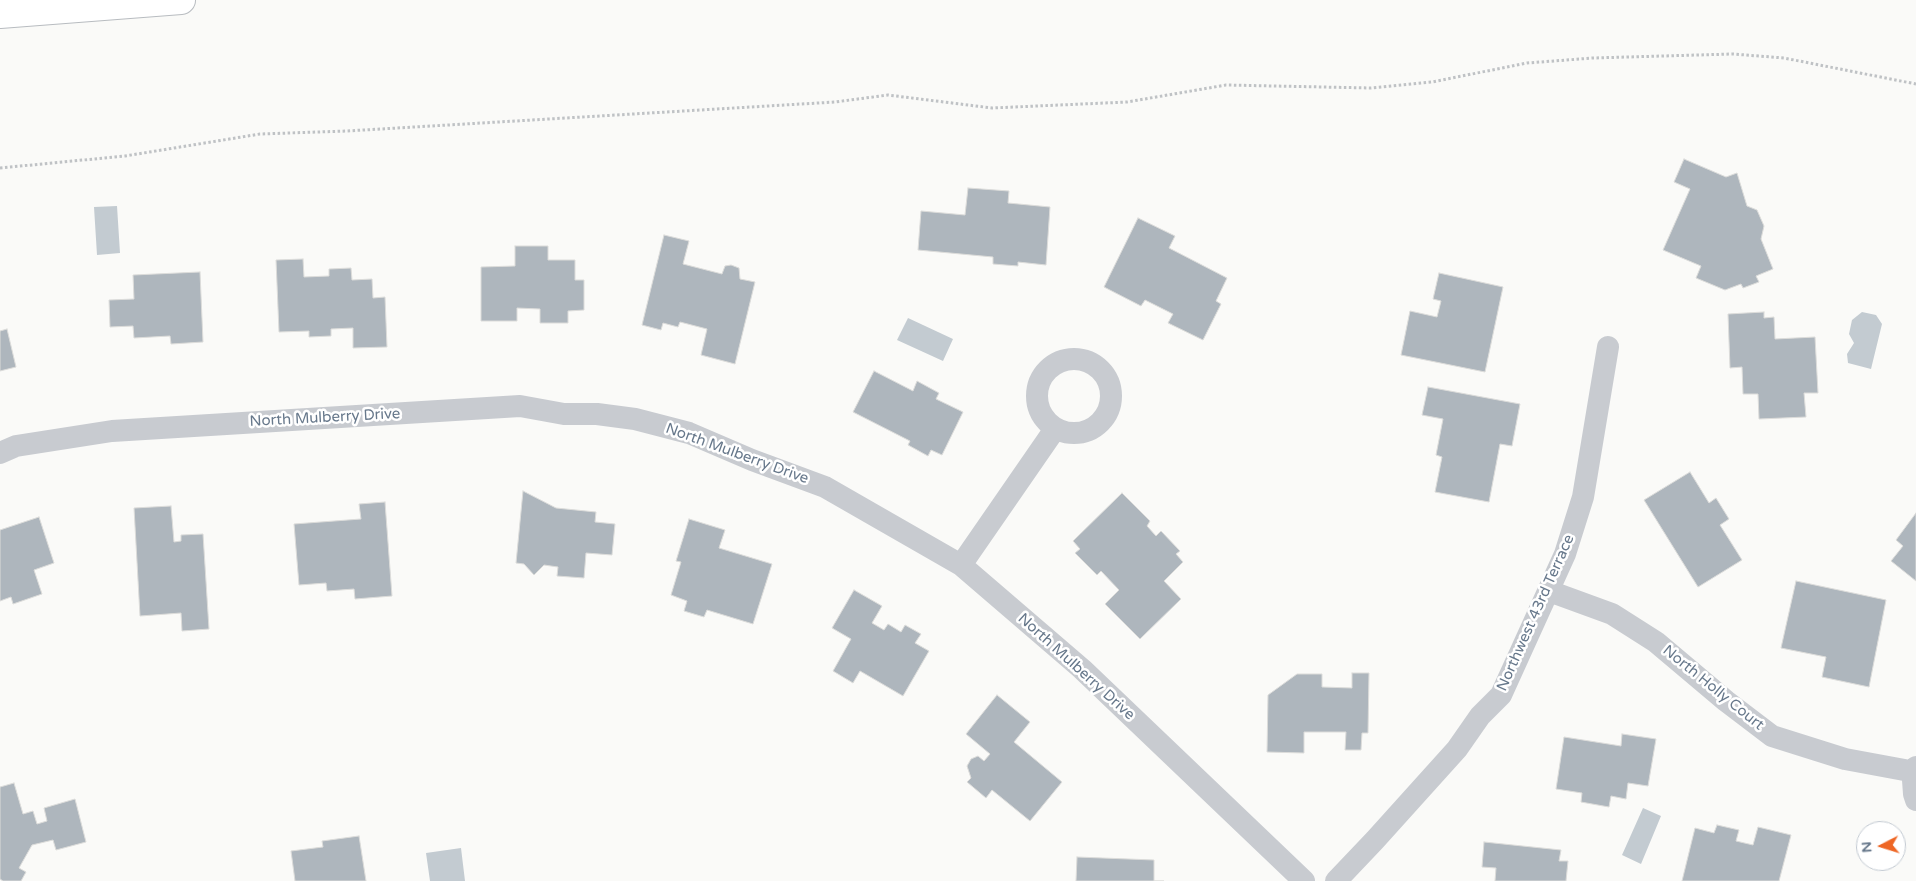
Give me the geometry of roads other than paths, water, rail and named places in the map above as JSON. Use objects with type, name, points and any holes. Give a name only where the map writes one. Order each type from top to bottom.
[{"type":"highway","points":[[0,14],[181,0]]},
{"type":"street","name":"Northwest 43rd Terrace","points":[[1336,881],[1444,763],[1480,716],[1501,695],[1565,554],[1583,497],[1608,347]]},
{"type":"street","name":"North Mulberry Drive","points":[[0,453],[16,446],[112,431],[520,406],[564,414],[598,414],[635,419],[689,433],[752,460],[825,487],[962,565],[1082,669],[1304,881]]},
{"type":"street","points":[[962,565],[1055,429]]},
{"type":"street","name":"North Holly Court","points":[[1549,591],[1612,614],[1656,642],[1726,701],[1772,736],[1845,759],[1915,769],[1913,780],[1916,800]]}]
